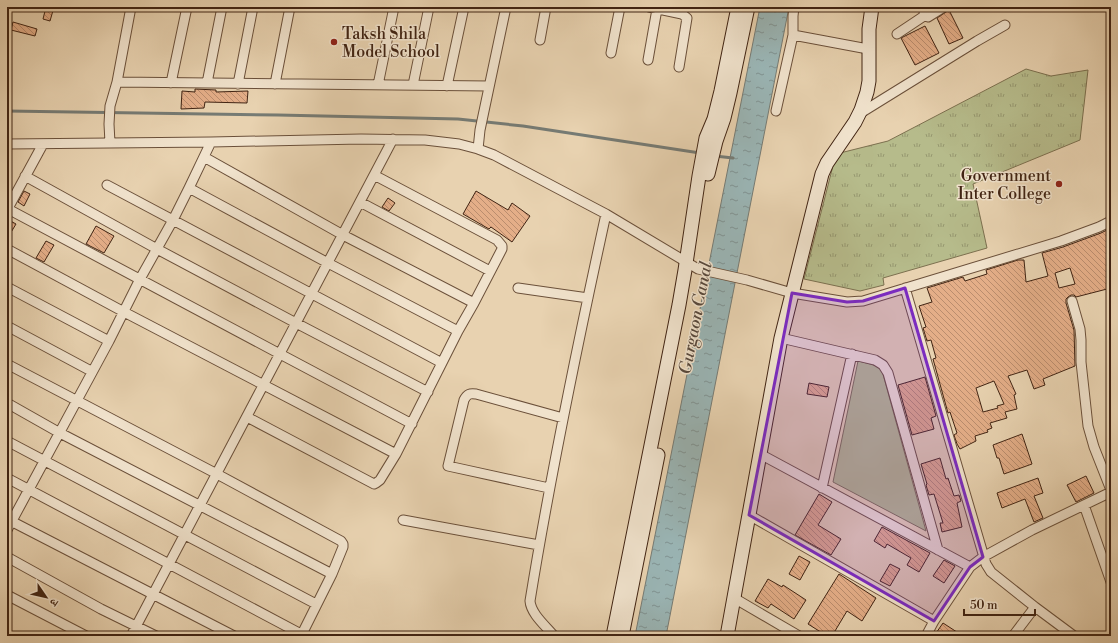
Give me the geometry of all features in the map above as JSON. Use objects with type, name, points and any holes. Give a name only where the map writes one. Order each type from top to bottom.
[{"type":"main road","points":[[622,636],[694,266],[703,176],[738,7]]},
{"type":"main road","points":[[711,140],[724,118],[748,7]]},
{"type":"main road","points":[[727,636],[781,338],[824,168],[859,115],[867,92],[869,81],[869,29],[872,7]]},
{"type":"main road","points":[[613,636],[679,305],[694,266]]},
{"type":"street","points":[[110,143],[110,106],[117,82],[131,7]]},
{"type":"street","points":[[171,83],[187,7]]},
{"type":"street","points":[[207,83],[222,7]]},
{"type":"street","points":[[238,84],[253,7]]},
{"type":"street","points":[[275,84],[290,7]]},
{"type":"street","points":[[378,85],[394,7]]},
{"type":"street","points":[[413,86],[429,7]]},
{"type":"street","points":[[447,86],[464,7]]},
{"type":"street","points":[[478,149],[480,130],[506,7]]},
{"type":"street","points":[[540,40],[546,7]]},
{"type":"street","points":[[611,53],[620,7]]},
{"type":"street","points":[[776,111],[793,35],[794,7]]},
{"type":"street","points":[[897,34],[925,11],[928,17],[944,7]]},
{"type":"street","points":[[648,60],[653,8],[682,14],[687,18],[679,67]]},
{"type":"street","points":[[859,115],[977,41],[1005,26]]},
{"type":"street","points":[[793,35],[868,49]]},
{"type":"street","points":[[117,82],[489,86]]},
{"type":"street","points":[[131,636],[393,140]]},
{"type":"street","points":[[7,144],[393,140],[443,142],[478,149],[494,156],[606,214],[694,266],[792,293],[847,302],[863,301],[1061,241],[1111,221]]},
{"type":"street","points":[[211,142],[190,188],[140,279],[60,433],[8,523],[153,594],[234,636]]},
{"type":"street","points":[[43,144],[7,210],[412,424]]},
{"type":"street","points":[[204,157],[343,235],[474,303]]},
{"type":"street","points":[[246,417],[374,484],[380,480],[412,424],[458,331],[502,249],[501,244],[497,240],[374,175]]},
{"type":"street","points":[[25,176],[157,249],[428,392]]},
{"type":"street","points":[[108,185],[442,363]]},
{"type":"street","points":[[190,188],[328,263],[458,331]]},
{"type":"street","points":[[360,202],[490,272]]},
{"type":"street","points":[[554,636],[536,615],[530,606],[530,601],[549,488],[606,214]]},
{"type":"street","points":[[7,250],[396,454]]},
{"type":"street","points":[[7,287],[108,341]]},
{"type":"street","points":[[518,288],[588,298]]},
{"type":"street","points":[[905,288],[986,564],[991,572],[1074,636]]},
{"type":"street","points":[[926,636],[934,621],[970,567],[984,557],[1032,530],[1111,491],[1094,447],[1088,426],[1081,362],[1080,329],[1072,301]]},
{"type":"street","points":[[7,326],[91,372]]},
{"type":"street","points":[[781,338],[875,360],[883,365],[888,373],[938,550]]},
{"type":"street","points":[[822,488],[852,354]]},
{"type":"street","points":[[7,364],[342,541],[343,547],[332,574],[301,635],[169,563],[7,478]]},
{"type":"street","points":[[549,488],[448,466],[465,396],[468,394],[476,394],[563,418]]},
{"type":"street","points":[[7,403],[60,433],[332,574]]},
{"type":"street","points":[[7,441],[316,604]]},
{"type":"street","points":[[760,454],[970,567]]},
{"type":"street","points":[[1084,505],[1111,582]]},
{"type":"street","points":[[749,515],[934,621]]},
{"type":"street","points":[[403,520],[539,545]]},
{"type":"street","points":[[7,557],[101,609],[156,636]]},
{"type":"street","points":[[7,595],[86,636]]},
{"type":"street","points":[[734,598],[799,636]]},
{"type":"street","points":[[1013,636],[1035,607]]},
{"type":"highlighted area","points":[[905,288],[983,557],[970,567],[934,621],[749,515],[792,293],[847,302],[863,301]]},
{"type":"green space","points":[[1026,69],[1051,76],[1088,70],[1080,140],[973,184],[987,248],[883,278],[884,285],[860,291],[804,279],[836,154],[888,141]]},
{"type":"green space","points":[[858,361],[881,367],[926,531],[833,482]]},
{"type":"water","points":[[760,7],[789,7],[666,636],[635,636]]},
{"type":"building","points":[[46,7],[54,7],[50,21],[43,19]]},
{"type":"building","points":[[949,10],[963,38],[949,44],[937,18]]},
{"type":"building","points":[[13,22],[37,29],[35,36],[11,30]]},
{"type":"building","points":[[925,26],[939,53],[915,65],[901,38]]},
{"type":"building","points":[[195,89],[216,90],[216,92],[248,91],[247,103],[205,102],[204,108],[181,109],[182,91],[195,92]]},
{"type":"building","points":[[24,191],[30,194],[24,206],[18,202]]},
{"type":"building","points":[[476,191],[508,210],[512,203],[530,216],[512,242],[491,227],[489,229],[463,214]]},
{"type":"building","points":[[388,198],[395,203],[389,211],[382,207]]},
{"type":"building","points":[[7,219],[16,224],[7,239]]},
{"type":"building","points":[[96,226],[114,236],[104,253],[86,244]]},
{"type":"building","points":[[1111,228],[1111,287],[1076,297],[1071,295],[1066,299],[1074,330],[1075,366],[1043,379],[1045,385],[1034,389],[1027,370],[1008,376],[1016,394],[1014,395],[1017,409],[1005,412],[1007,418],[990,423],[992,428],[987,430],[988,432],[975,436],[976,441],[960,449],[954,435],[957,433],[950,412],[948,413],[933,359],[936,358],[931,340],[927,341],[923,328],[926,327],[919,306],[932,302],[927,288],[963,277],[965,281],[987,274],[986,270],[1018,260],[1024,260],[1026,282],[1048,276],[1042,253],[1101,233]],"holes":[[[1070,268],[1075,284],[1059,288],[1055,273]],[[994,381],[1004,404],[997,406],[998,408],[983,412],[976,388]]]},
{"type":"building","points":[[46,241],[54,245],[44,262],[36,258]]},
{"type":"building","points":[[925,377],[936,416],[931,418],[934,429],[912,435],[898,385]]},
{"type":"building","points":[[809,383],[829,387],[827,397],[807,394]]},
{"type":"building","points":[[1022,434],[1032,464],[1004,474],[993,445]]},
{"type":"building","points":[[940,458],[946,479],[948,478],[954,496],[959,495],[961,501],[957,503],[962,527],[942,532],[940,523],[943,523],[934,494],[929,495],[921,464]]},
{"type":"building","points":[[1086,476],[1094,493],[1076,502],[1067,485]]},
{"type":"building","points":[[1038,478],[1043,493],[1034,496],[1043,518],[1034,522],[1025,499],[1002,508],[997,493]]},
{"type":"building","points":[[819,494],[832,502],[818,525],[841,539],[831,555],[795,535]]},
{"type":"building","points":[[882,527],[930,553],[919,572],[907,565],[911,558],[887,544],[885,548],[874,541]]},
{"type":"building","points":[[799,556],[810,562],[800,580],[789,574]]},
{"type":"building","points":[[944,560],[955,566],[944,583],[933,576]]},
{"type":"building","points":[[890,564],[900,569],[890,586],[880,581]]},
{"type":"building","points":[[839,574],[876,598],[862,621],[847,611],[832,636],[827,636],[808,624]]},
{"type":"building","points":[[768,579],[782,587],[783,585],[806,600],[794,619],[771,604],[768,608],[755,601]]},
{"type":"building","points":[[943,623],[963,636],[934,636]]},
{"type":"waterway","points":[[7,111],[458,119],[523,126],[700,153]]},
{"type":"waterway","points":[[715,156],[733,158]]},
{"type":"place","name":"Taksh Shila Model School","points":[[334,42]]},
{"type":"place","name":"Government Inter College","points":[[1059,184]]},
{"type":"water label","name":"Gurgaon Canal","points":[[695,318]]}]
